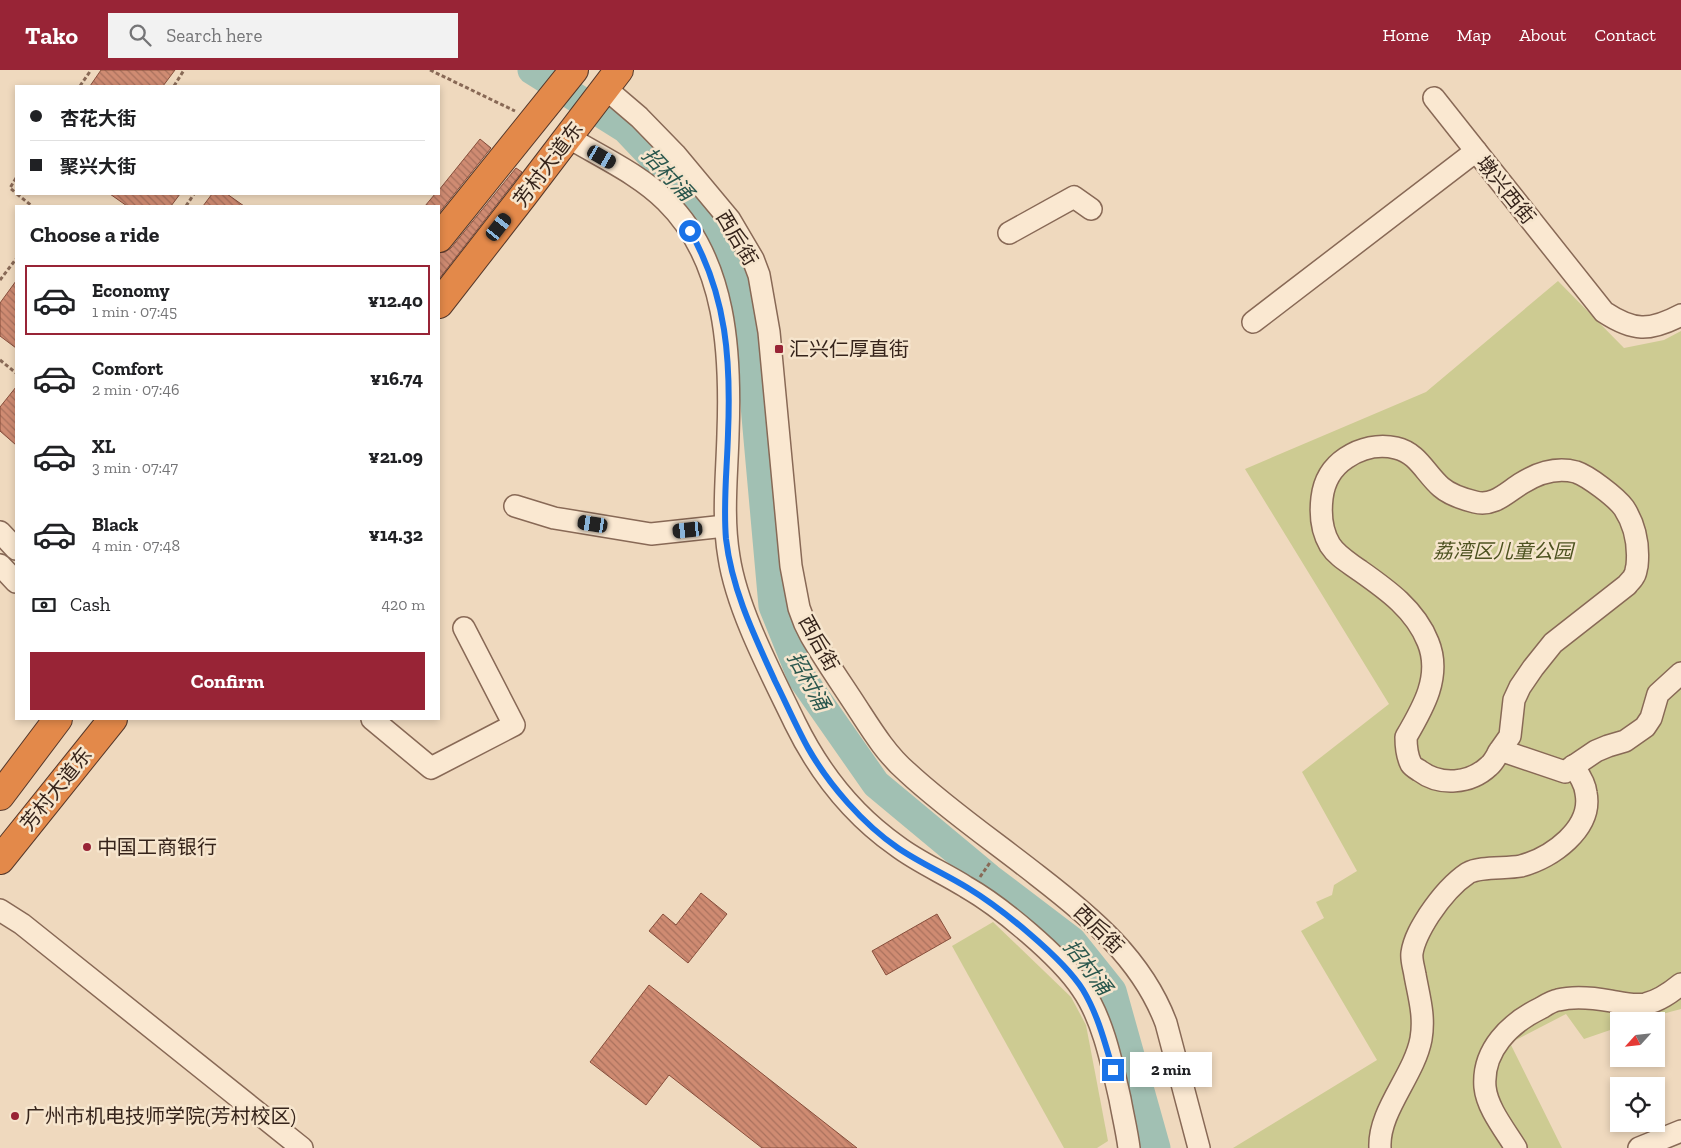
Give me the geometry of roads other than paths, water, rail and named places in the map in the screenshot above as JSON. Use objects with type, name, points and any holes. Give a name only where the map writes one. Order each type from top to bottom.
[{"type":"highway","name":"芳村大道东","points":[[440,237],[566,80]]},
{"type":"highway","name":"芳村大道东","points":[[440,303],[601,93]]},
{"type":"highway","name":"芳村大道东","points":[[0,796],[57,720]]},
{"type":"highway","name":"芳村大道东","points":[[0,860],[111,720]]},
{"type":"street","name":"西后街","points":[[601,93],[639,117],[675,154],[730,220],[754,259],[759,275],[769,332],[790,566],[805,624],[889,754],[905,771],[1071,902],[1128,956],[1150,989],[1166,1023],[1199,1148]]},
{"type":"street","points":[[1434,98],[1476,151]]},
{"type":"street","points":[[568,137],[648,186],[666,200],[690,231],[716,286],[726,344],[730,391],[725,505],[729,561],[736,587],[758,645],[810,751],[837,790],[856,811],[899,848],[971,890],[1010,919],[1043,947],[1068,971],[1083,989],[1096,1014],[1113,1070],[1129,1148]]},
{"type":"street","name":"墩兴西街","points":[[1253,322],[1476,151],[1604,312],[1622,324],[1643,328],[1668,322],[1681,315]]},
{"type":"street","points":[[1009,233],[1074,197],[1092,209]]},
{"type":"street","points":[[1498,753],[1510,736],[1514,700],[1533,668],[1553,643],[1627,585],[1635,576],[1638,551],[1637,539],[1632,524],[1623,507],[1594,481],[1578,473],[1563,469],[1536,476],[1491,502],[1478,503],[1450,493],[1440,486],[1417,459],[1405,450],[1381,446],[1368,448],[1346,458],[1327,476],[1323,486],[1320,513],[1324,533],[1330,546],[1341,558],[1382,586],[1407,607],[1428,642],[1435,666],[1430,688],[1406,737],[1406,746],[1412,765],[1426,776],[1440,781],[1458,781],[1479,773],[1490,766],[1498,753],[1500,750],[1506,752],[1565,772],[1608,746],[1625,741],[1645,727],[1651,718],[1658,694],[1681,673]]},
{"type":"street","points":[[515,506],[554,518],[651,534],[725,526]]},
{"type":"street","points":[[0,532],[15,548]]},
{"type":"street","points":[[0,565],[15,581]]},
{"type":"street","points":[[373,720],[431,768],[514,725],[464,628]]},
{"type":"street","points":[[1380,1148],[1381,1131],[1386,1116],[1412,1066],[1421,1040],[1423,1015],[1412,955],[1418,933],[1440,899],[1470,872],[1520,866],[1549,853],[1566,842],[1577,830],[1587,807],[1586,792],[1573,766]]},
{"type":"street","points":[[0,910],[22,924],[302,1148]]},
{"type":"street","points":[[1516,1148],[1490,1102],[1485,1088],[1486,1070],[1492,1052],[1500,1038],[1523,1017],[1557,1000],[1593,998],[1632,1005],[1645,1004],[1658,1000],[1681,984]]},
{"type":"street","points":[[1502,1124],[1504,1148]]},
{"type":"street","points":[[1639,1148],[1681,1131]]},
{"type":"waterway","name":"招村涌","points":[[532,70],[626,129],[696,203],[735,276],[747,316],[773,606],[802,678],[876,784],[989,878],[1072,941],[1112,991],[1156,1148]]},
{"type":"place","name":"汇兴仁厚直街","points":[[779,349]]},
{"type":"place","name":"中国工商银行","points":[[87,847]]},
{"type":"place","name":"广州市机电技师学院(芳村校区)","points":[[15,1116]]},
{"type":"park label","name":"荔湾区儿童公园","points":[[1503,551]]}]
